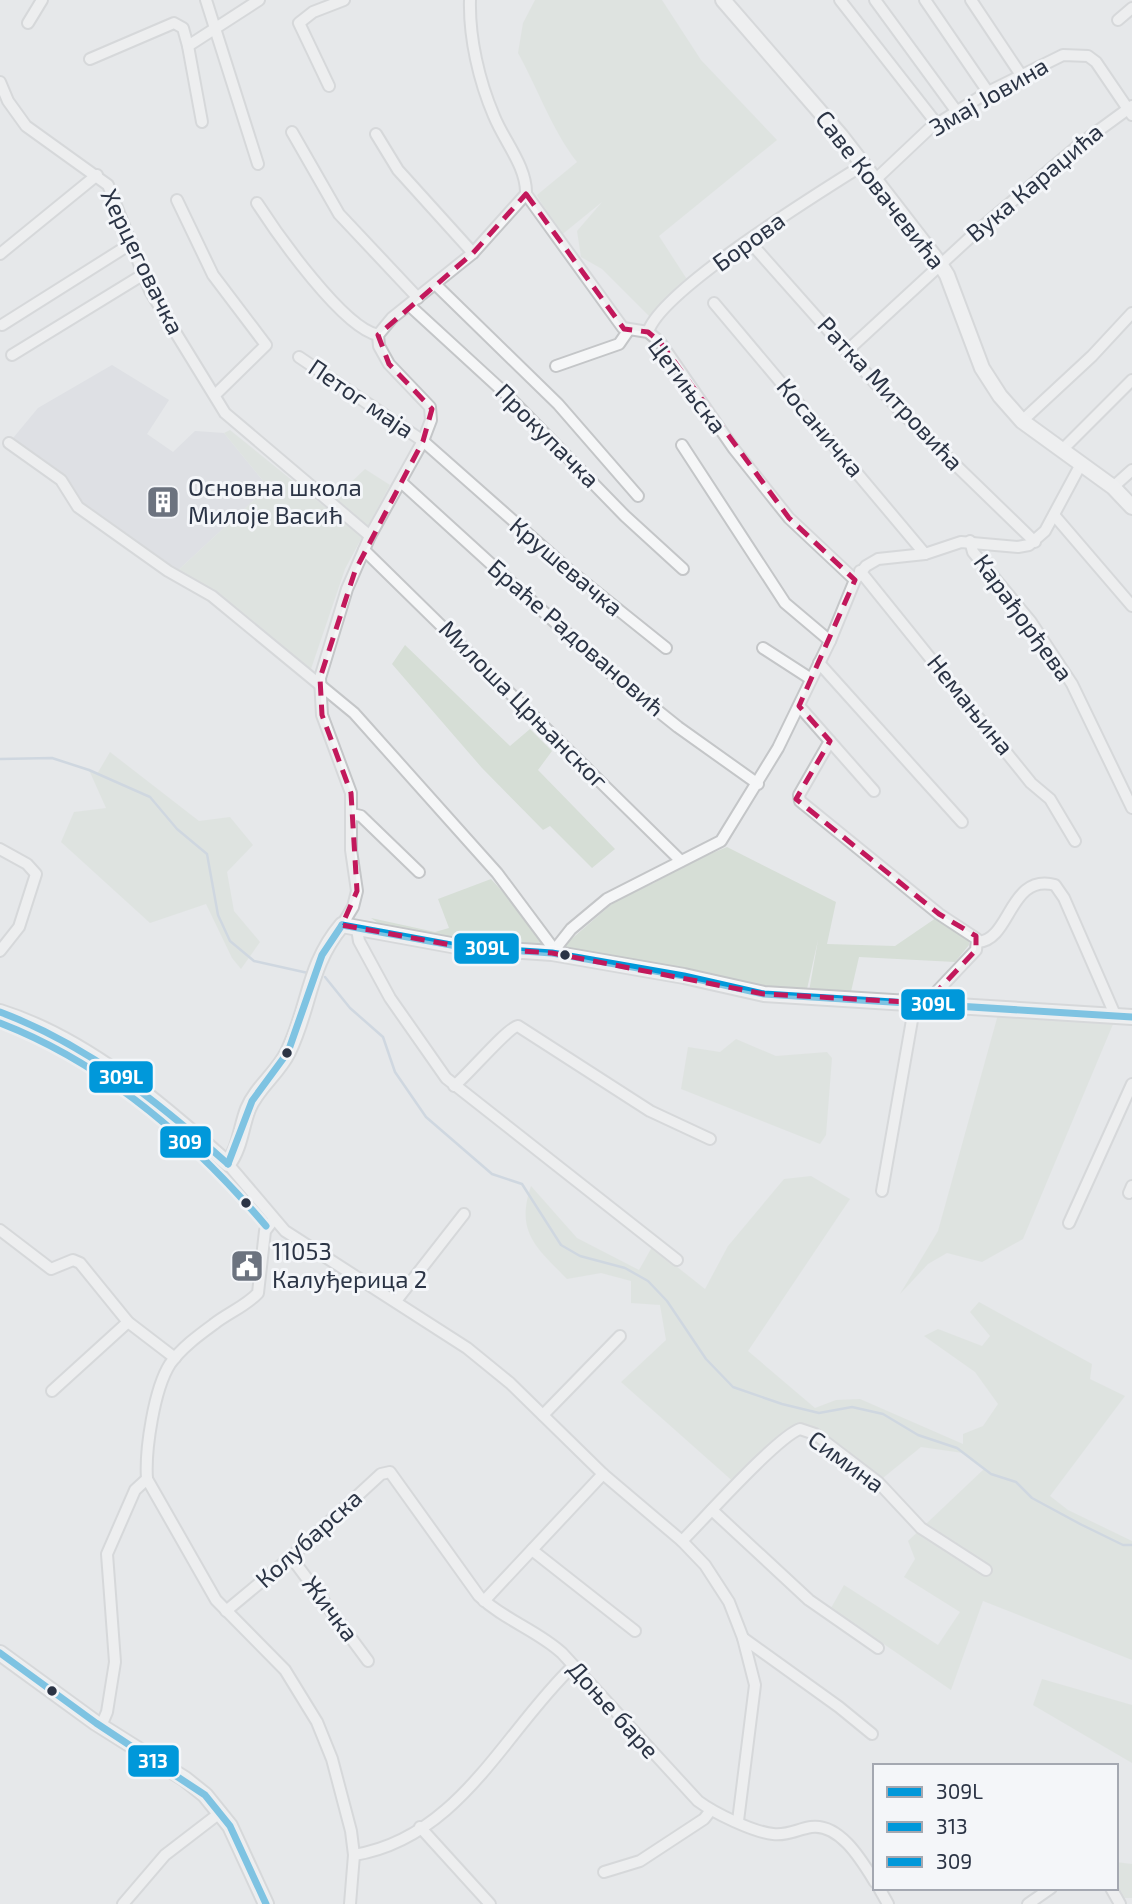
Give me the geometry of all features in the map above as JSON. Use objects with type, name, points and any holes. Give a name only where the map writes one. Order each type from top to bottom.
[{"type":"street","points":[[28,23],[42,0]]},
{"type":"street","points":[[206,0],[258,164]]},
{"type":"street","points":[[188,46],[259,0]]},
{"type":"street","points":[[329,86],[299,23],[313,12],[344,0]]},
{"type":"street","points":[[378,335],[473,253],[526,194],[523,172],[494,117],[483,86],[475,50],[470,0]]},
{"type":"street","name":"Саве Ковачевића","points":[[723,0],[863,165],[940,264],[947,275],[982,368],[1022,421],[1113,487],[1132,507]]},
{"type":"street","points":[[840,0],[937,124]]},
{"type":"street","points":[[875,0],[957,111]]},
{"type":"street","points":[[925,0],[988,92]]},
{"type":"street","points":[[971,0],[1021,75]]},
{"type":"street","points":[[1118,19],[1132,8]]},
{"type":"street","points":[[90,59],[174,23],[183,28],[202,122]]},
{"type":"street","name":"Змај Јовина","points":[[875,180],[937,124],[988,92],[1063,55],[1088,56],[1096,62],[1130,109]]},
{"type":"street","name":"Херцеговачка","points":[[0,82],[4,104],[33,132],[97,175],[112,191],[144,275],[166,321],[216,394],[229,419],[370,536]]},
{"type":"street","name":"Вука Караџића","points":[[848,350],[940,264],[1080,144],[1130,109]]},
{"type":"street","name":"Прокупачка","points":[[292,132],[339,214],[414,302],[625,516],[683,569]]},
{"type":"street","points":[[376,134],[398,170],[473,253]]},
{"type":"street","name":"Борова","points":[[648,332],[653,320],[690,284],[863,165]]},
{"type":"street","points":[[0,254],[97,175]]},
{"type":"street","name":"Цетињска","points":[[526,194],[628,331],[648,332],[660,342],[734,449],[789,519],[858,575]]},
{"type":"street","points":[[177,200],[213,275],[266,345],[216,394]]},
{"type":"street","points":[[228,1164],[253,1100],[278,1069],[289,1050],[319,957],[351,911],[357,891],[351,850],[349,784],[322,716],[319,685],[333,629],[364,550],[423,441],[431,421],[431,410],[382,353],[378,335],[359,325],[303,269],[257,203]]},
{"type":"street","name":"Ратка Митровића","points":[[749,241],[929,441],[1035,542]]},
{"type":"street","points":[[2,325],[132,243]]},
{"type":"street","points":[[12,355],[144,275]]},
{"type":"street","points":[[436,285],[558,404],[638,496]]},
{"type":"street","name":"Косаничка","points":[[714,303],[925,554]]},
{"type":"street","points":[[1022,421],[1092,356],[1132,313]]},
{"type":"street","points":[[556,366],[619,344],[628,331]]},
{"type":"street","name":"Петог маја","points":[[299,357],[423,441],[468,483]]},
{"type":"street","points":[[1062,450],[1132,380]]},
{"type":"street","points":[[9,443],[61,480],[78,507],[168,571],[212,596],[379,738],[497,873],[553,951]]},
{"type":"street","points":[[682,445],[785,603],[830,641]]},
{"type":"street","points":[[553,951],[607,899],[721,841],[758,784],[799,706],[858,575],[878,559],[925,554],[970,541],[1018,547],[1035,542],[1054,515],[1081,464]]},
{"type":"street","points":[[1113,487],[1132,470]]},
{"type":"street","name":"Браће Радовановић","points":[[401,482],[621,682],[758,784]]},
{"type":"street","name":"Крушевачка","points":[[468,483],[570,571],[666,648]]},
{"type":"street","points":[[1054,515],[1132,606]]},
{"type":"street","name":"Карађорђева","points":[[970,541],[973,552],[1031,622],[1072,684],[1132,808]]},
{"type":"street","name":"Милоша Црњанског","points":[[364,550],[681,861]]},
{"type":"street","name":"Немањина","points":[[858,575],[1031,783],[1050,799],[1075,841]]},
{"type":"street","points":[[762,648],[811,679]]},
{"type":"street","points":[[819,663],[962,822]]},
{"type":"street","points":[[799,706],[874,791]]},
{"type":"street","points":[[830,741],[799,795],[800,802],[939,914],[973,934],[978,942],[976,950],[921,1003],[882,1191]]},
{"type":"street","points":[[352,814],[361,816],[419,872]]},
{"type":"street","points":[[0,849],[27,864],[36,874],[19,927],[0,951]]},
{"type":"street","points":[[978,942],[989,940],[998,932],[1010,905],[1018,898],[1036,886],[1055,885],[1064,898],[1116,1017]]},
{"type":"street","points":[[342,925],[462,947],[553,951],[764,994],[921,1003],[999,1011],[1132,1017]]},
{"type":"street","points":[[357,929],[359,941],[390,998],[454,1086],[677,1260]]},
{"type":"street","points":[[0,1012],[44,1028],[84,1052],[143,1095],[228,1164],[274,1219],[304,1244],[467,1348],[543,1415],[603,1474],[682,1541],[718,1583],[743,1638],[755,1685],[738,1821]]},
{"type":"street","points":[[454,1086],[482,1061],[506,1031],[518,1026],[650,1111],[710,1139]]},
{"type":"street","points":[[1069,1223],[1132,1084]]},
{"type":"street","points":[[396,1301],[464,1214]]},
{"type":"street","points":[[274,1219],[265,1231],[258,1293],[213,1324],[175,1358],[159,1393],[146,1461],[147,1479],[226,1611],[285,1670],[317,1722],[346,1809],[354,1855],[350,1904]]},
{"type":"street","points":[[0,1230],[51,1269],[73,1260],[80,1263],[128,1322],[175,1358]]},
{"type":"street","points":[[52,1391],[128,1322]]},
{"type":"street","points":[[543,1415],[620,1336]]},
{"type":"street","name":"Симина","points":[[682,1541],[788,1436],[795,1431],[807,1430],[877,1482],[921,1528],[986,1570]]},
{"type":"street","name":"Колубарска","points":[[226,1611],[387,1471],[393,1475],[484,1601]]},
{"type":"street","points":[[484,1601],[603,1474]]},
{"type":"street","points":[[101,1726],[108,1705],[115,1661],[107,1554],[135,1490],[147,1479]]},
{"type":"street","points":[[712,1510],[800,1592],[877,1648]]},
{"type":"street","points":[[532,1550],[635,1631]]},
{"type":"street","name":"Жичка","points":[[291,1557],[368,1661]]},
{"type":"street","name":"Доње баре","points":[[484,1601],[551,1643],[669,1773],[711,1810],[774,1834],[815,1826],[826,1829],[855,1853],[873,1879]]},
{"type":"street","points":[[743,1638],[839,1706],[872,1734]]},
{"type":"street","points":[[0,1653],[101,1726],[185,1779],[220,1812],[234,1833],[266,1904]]},
{"type":"street","points":[[354,1855],[379,1849],[421,1827],[479,1781],[544,1696],[573,1667]]},
{"type":"street","points":[[604,1872],[640,1861],[704,1819],[711,1810]]},
{"type":"street","points":[[123,1904],[165,1855],[220,1812]]},
{"type":"street","points":[[421,1827],[489,1904]]},
{"type":"street","points":[[1028,1904],[1048,1890]]},
{"type":"highlighted area","points":[[526,194],[624,329],[648,332],[660,342],[789,518],[855,580],[799,706],[830,741],[796,799],[939,914],[976,936],[976,950],[926,1003],[764,994],[552,953],[462,947],[342,925],[357,891],[351,793],[322,715],[320,678],[355,571],[423,441],[432,409],[389,364],[378,335],[473,253]]},
{"type":"shaded area","points":[[535,0],[662,0],[701,60],[777,140],[659,236],[690,284],[653,320],[602,269],[581,257],[577,231],[602,202],[559,237],[537,195],[577,162],[553,123],[518,53],[523,23]]},
{"type":"shaded area","points":[[112,365],[169,400],[147,434],[173,452],[195,431],[224,433],[268,487],[174,574],[78,507],[61,480],[9,443],[38,408]]},
{"type":"shaded area","points":[[230,430],[325,507],[365,469],[390,485],[345,569],[311,669],[212,596],[174,574],[268,487],[224,433]]},
{"type":"shaded area","points":[[405,645],[510,746],[530,729],[552,751],[538,770],[615,849],[592,868],[550,826],[543,830],[482,768],[392,664]]},
{"type":"shaded area","points":[[110,752],[199,821],[230,817],[253,845],[227,872],[234,911],[260,942],[241,969],[232,958],[206,904],[150,923],[61,842],[74,812],[106,808],[89,770],[97,774]]},
{"type":"shaded area","points":[[727,847],[836,902],[827,944],[895,946],[936,918],[969,939],[969,945],[955,962],[859,957],[850,996],[808,997],[818,940],[805,998],[561,948],[620,897],[654,883],[681,866]]},
{"type":"shaded area","points":[[491,879],[526,917],[542,943],[540,950],[392,933],[371,918],[435,932],[449,928],[438,899]]},
{"type":"shaded area","points":[[999,1011],[1116,1017],[1023,1239],[982,1262],[947,1253],[928,1264],[900,1294],[938,1231]]},
{"type":"shaded area","points":[[736,1039],[776,1056],[827,1052],[832,1058],[826,1135],[820,1144],[681,1089],[688,1047],[720,1052]]},
{"type":"shaded area","points":[[811,1176],[850,1199],[748,1351],[815,1408],[836,1400],[860,1399],[963,1444],[963,1434],[983,1426],[998,1404],[975,1372],[924,1336],[938,1329],[982,1346],[990,1336],[970,1312],[979,1302],[1092,1364],[1090,1379],[1125,1396],[1050,1496],[1068,1510],[1132,1541],[1132,1660],[983,1601],[951,1690],[831,1608],[844,1585],[938,1645],[960,1612],[904,1577],[915,1559],[908,1541],[984,1469],[963,1453],[921,1447],[878,1482],[807,1430],[788,1436],[737,1485],[621,1382],[666,1340],[660,1305],[631,1303],[631,1281],[601,1273],[567,1279],[538,1248],[527,1228],[527,1202],[531,1186],[577,1238],[639,1270],[652,1247],[705,1289],[728,1246],[784,1179]]},
{"type":"shaded area","points":[[1042,1679],[1132,1705],[1132,1763],[1033,1705]]},
{"type":"shaded area","points":[[1118,1862],[1132,1864],[1132,1898],[1124,1898],[1118,1890]]},
{"type":"waterway","points":[[0,759],[52,758],[89,770],[150,797],[177,829],[207,854],[218,915],[230,941],[254,961],[308,973]]},
{"type":"waterway","points":[[325,977],[350,1008],[383,1037],[395,1072],[426,1117],[492,1174],[522,1184],[561,1245],[580,1256],[625,1268],[648,1281],[667,1301],[706,1359],[733,1387],[819,1413],[852,1407],[883,1414],[918,1435],[957,1448],[991,1474],[1016,1482],[1032,1498],[1082,1525],[1123,1545],[1132,1545]]},
{"type":"transit line","name":"309L","points":[[342,925],[462,947],[552,953],[684,976],[764,994],[1132,1017]]},
{"type":"transit line","name":"309L","points":[[228,1164],[252,1101],[288,1052],[322,955],[342,925]]},
{"type":"transit line","name":"309L","points":[[0,1012],[63,1041],[121,1077],[228,1164]]},
{"type":"transit line","name":"309","points":[[0,1023],[76,1060],[145,1108],[209,1164],[266,1226]]},
{"type":"transit line","name":"313","points":[[0,1653],[96,1723],[205,1795],[230,1826],[266,1904]]},
{"type":"place","name":"Основна школа Милоје Васић","points":[[163,502]]},
{"type":"place","name":"11053 Калуђерица 2","points":[[247,1266]]}]
